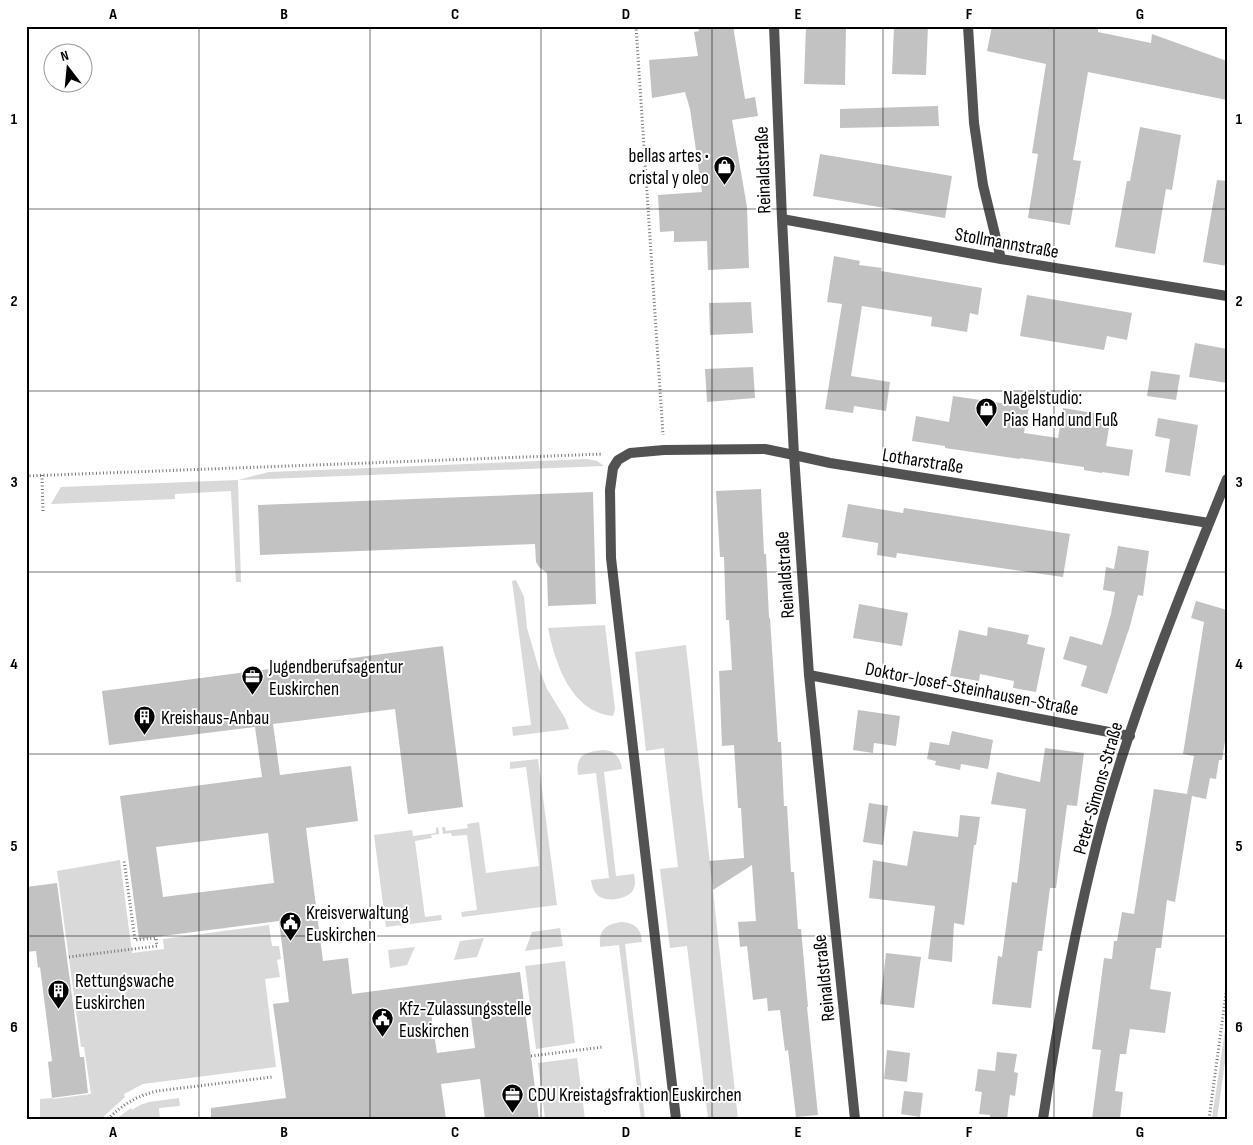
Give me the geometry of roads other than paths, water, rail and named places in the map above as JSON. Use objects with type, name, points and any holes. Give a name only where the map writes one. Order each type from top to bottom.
[{"type":"street","name":"Reinaldstraße","points":[[774,26],[794,455],[809,675],[855,1119]]},
{"type":"street","points":[[968,26],[976,141],[983,185],[1001,258]]},
{"type":"street","name":"Stollmannstraße","points":[[782,219],[1227,296]]},
{"type":"street","name":"Lotharstraße","points":[[676,1119],[611,558],[610,490],[613,468],[618,460],[630,453],[664,450],[765,449],[838,465],[1209,523]]},
{"type":"street","name":"Peter-Simons-Straße","points":[[1043,1119],[1056,1034],[1082,907],[1102,824],[1161,643],[1227,479]]},
{"type":"street","name":"Doktor-Josef-Steinhausen-Straße","points":[[809,675],[1130,736]]},
{"type":"place","name":"bellas artes • cristal y oleo","points":[[725,185]]},
{"type":"place","name":"Nagelstudio: Pias Hand und Fuß","points":[[987,427]]},
{"type":"place","name":"Jugendberufsagentur Euskirchen","points":[[253,696]]},
{"type":"place","name":"Kreishaus-Anbau","points":[[145,736]]},
{"type":"place","name":"Kreisverwaltung Euskirchen","points":[[290,942]]},
{"type":"place","name":"Rettungswache Euskirchen","points":[[59,1010]]},
{"type":"place","name":"Kfz-Zulassungsstelle Euskirchen","points":[[383,1038]]},
{"type":"place","name":"CDU Kreistagsfraktion Euskirchen","points":[[512,1113]]}]
